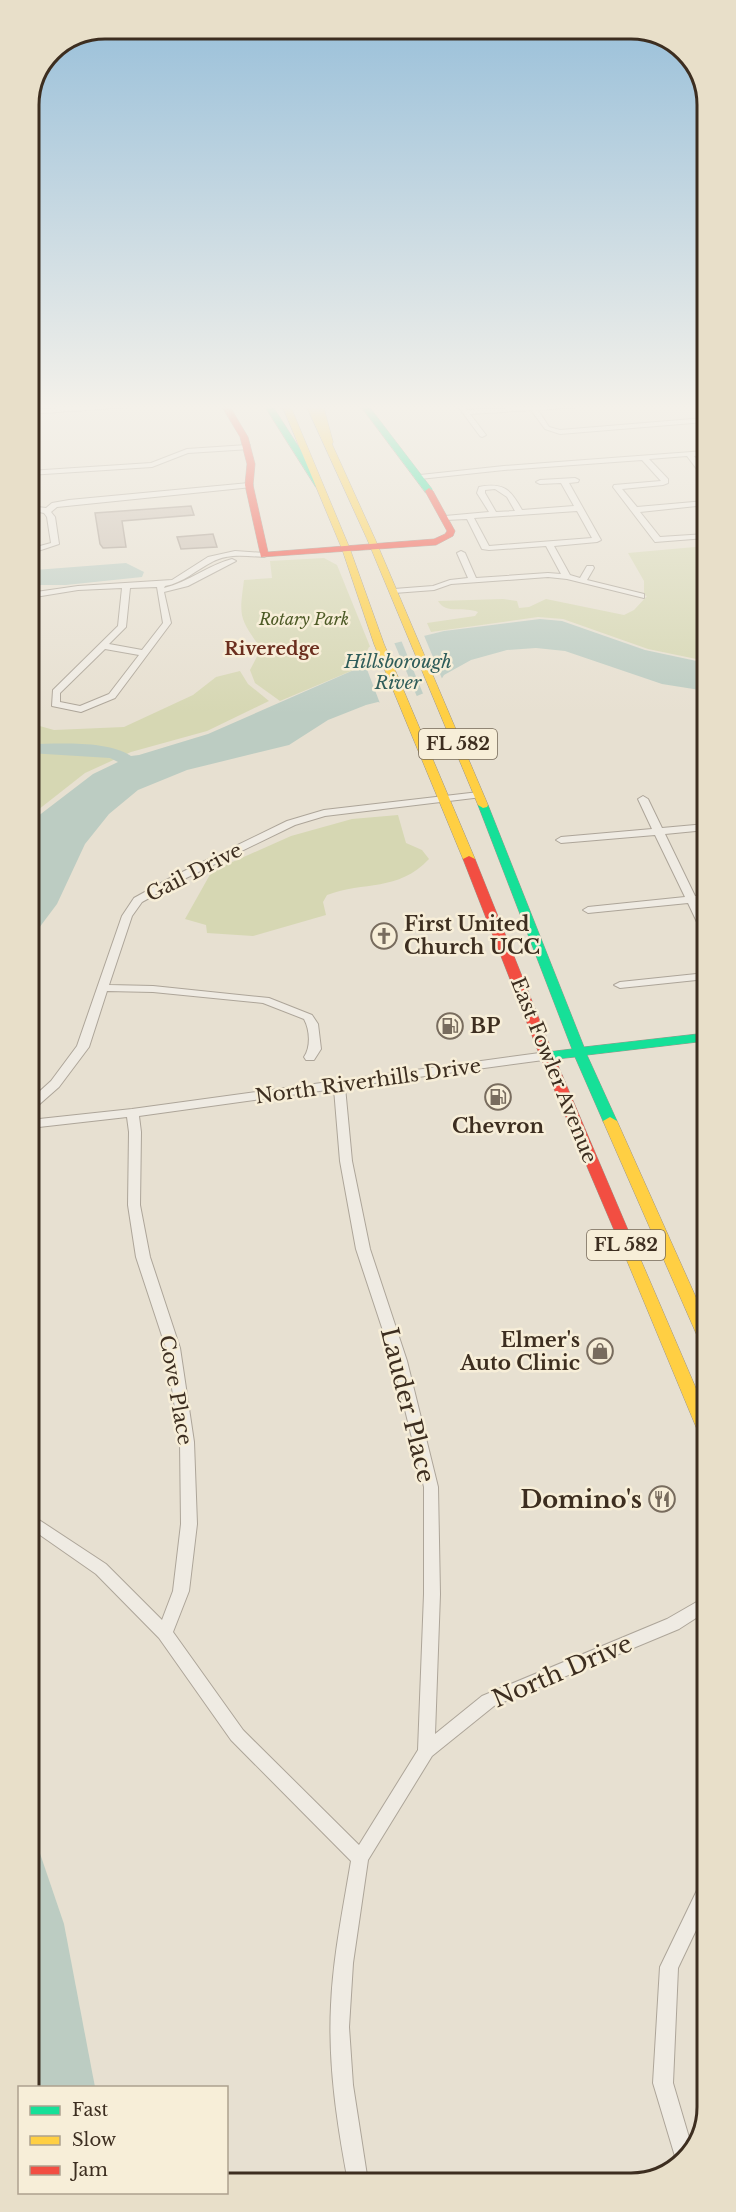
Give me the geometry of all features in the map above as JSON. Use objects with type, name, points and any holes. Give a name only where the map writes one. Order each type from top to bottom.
[{"type":"main road","points":[[253,508],[264,555],[443,540],[451,531],[439,508]]},
{"type":"main road","name":"East Fowler Avenue","points":[[329,508],[346,549],[379,644],[445,799],[548,1056],[697,1410]]},
{"type":"main road","points":[[340,508],[354,541],[375,547]]},
{"type":"main road","name":"East Fowler Avenue","points":[[358,508],[479,795],[580,1053],[697,1320]]},
{"type":"main road","points":[[258,534],[274,545],[308,552]]},
{"type":"main road","name":"North Riverhills Drive","points":[[548,1056],[697,1038]]},
{"type":"street","points":[[39,510],[47,511],[51,508]]},
{"type":"street","points":[[491,508],[495,515]]},
{"type":"street","points":[[517,508],[520,513]]},
{"type":"street","points":[[445,518],[577,508]]},
{"type":"street","points":[[470,516],[485,548],[597,540],[580,508]]},
{"type":"street","points":[[633,510],[651,508]]},
{"type":"street","points":[[633,510],[658,540],[697,537]]},
{"type":"street","points":[[39,549],[55,544],[51,517],[47,511]]},
{"type":"street","points":[[549,544],[567,577]]},
{"type":"street","points":[[461,553],[473,580]]},
{"type":"street","points":[[39,596],[190,584],[222,564],[247,555],[264,555]]},
{"type":"street","points":[[582,582],[590,568]]},
{"type":"street","points":[[394,591],[434,588],[450,582],[548,575],[567,577],[641,596]]},
{"type":"street","points":[[126,588],[122,627],[56,692],[55,704],[81,709],[112,696],[167,623],[160,587]]},
{"type":"street","points":[[39,599],[53,595]]},
{"type":"street","points":[[103,646],[144,653]]},
{"type":"street","name":"Gail Drive","points":[[39,1098],[55,1084],[84,1047],[127,916],[138,900],[284,826],[324,813],[479,795]]},
{"type":"street","points":[[643,799],[697,913]]},
{"type":"street","points":[[561,840],[697,828]]},
{"type":"street","points":[[588,910],[697,899]]},
{"type":"street","points":[[620,985],[697,977]]},
{"type":"street","points":[[104,988],[153,989],[265,1000],[308,1017],[312,1024],[315,1048],[310,1057]]},
{"type":"street","name":"North Riverhills Drive","points":[[39,1123],[132,1113],[548,1056]]},
{"type":"street","name":"Lauder Place","points":[[339,1084],[346,1161],[363,1249],[400,1361],[431,1487],[432,1594],[426,1751],[360,1858]]},
{"type":"street","name":"Cove Place","points":[[132,1113],[135,1132],[134,1205],[143,1257],[173,1348],[187,1442],[189,1524],[181,1591],[165,1633]]},
{"type":"street","points":[[39,1526],[101,1569],[165,1633],[237,1735],[360,1858],[342,1984],[339,2028],[348,2122],[356,2173]]},
{"type":"street","name":"North Drive","points":[[426,1751],[488,1701],[673,1624],[697,1609]]},
{"type":"street","points":[[683,2147],[663,2083],[669,1967],[697,1909]]},
{"type":"green space","points":[[697,547],[697,659],[648,649],[563,619],[538,617],[431,632],[427,623],[475,616],[478,612],[446,608],[438,601],[503,599],[517,601],[519,608],[529,607],[546,599],[624,615],[634,610],[647,596],[644,595],[644,581],[628,553]]},
{"type":"green space","name":"Rotary Park","points":[[324,558],[337,565],[371,649],[363,666],[280,701],[255,683],[250,670],[261,649],[242,617],[241,602],[244,580],[272,578],[270,561]]},
{"type":"green space","points":[[240,671],[248,684],[269,701],[207,731],[131,752],[85,773],[39,809],[39,726],[54,730],[124,727],[193,695],[216,677]]},
{"type":"green space","points":[[398,815],[406,843],[422,850],[429,859],[405,877],[327,895],[323,902],[326,915],[253,936],[207,933],[206,925],[185,919],[212,871],[291,836],[352,819]]},
{"type":"water","points":[[126,563],[144,572],[142,577],[66,585],[39,585],[39,570]]},
{"type":"water","name":"Hillsborough River","points":[[540,619],[562,621],[645,650],[697,661],[697,690],[662,684],[565,651],[536,648],[507,650],[471,660],[444,675],[436,688],[393,706],[378,702],[366,705],[328,720],[289,745],[187,770],[138,790],[109,814],[85,844],[57,904],[39,928],[39,815],[93,774],[118,762],[110,758],[39,754],[39,744],[96,745],[109,747],[131,756],[139,755],[208,734],[363,666],[371,649],[444,631]]},
{"type":"water","points":[[39,1851],[64,1924],[95,2086],[39,2086]]},
{"type":"pier","points":[[423,633],[443,681],[438,690],[424,696],[401,640]]},
{"type":"pier","points":[[393,640],[418,699],[393,709],[381,706],[363,659],[369,647]]},
{"type":"building","points":[[192,508],[194,515],[122,521],[126,547],[103,548],[100,544],[95,513]]},
{"type":"building","points":[[213,534],[217,547],[181,549],[177,537]]},
{"type":"traffic: fast","points":[[483,805],[585,1066],[610,1121]]},
{"type":"traffic: fast","points":[[547,1056],[697,1038]]},
{"type":"traffic: slow","points":[[329,508],[346,549],[379,644],[469,859]]},
{"type":"traffic: slow","points":[[357,508],[483,805]]},
{"type":"traffic: slow","points":[[610,1121],[697,1317]]},
{"type":"traffic: slow","points":[[627,1244],[697,1410]]},
{"type":"traffic: jam","points":[[254,508],[264,555],[436,542],[449,536],[451,531],[438,508]]},
{"type":"traffic: jam","points":[[469,859],[547,1056],[627,1244]]},
{"type":"place","name":"First United Church UCC","points":[[384,936]]},
{"type":"place","name":"BP","points":[[450,1026]]},
{"type":"place","name":"Chevron","points":[[498,1097]]},
{"type":"place","name":"Elmer's Auto Clinic","points":[[600,1351]]},
{"type":"place","name":"Domino's","points":[[662,1499]]},
{"type":"district","name":"Riveredge","points":[[272,649]]}]
